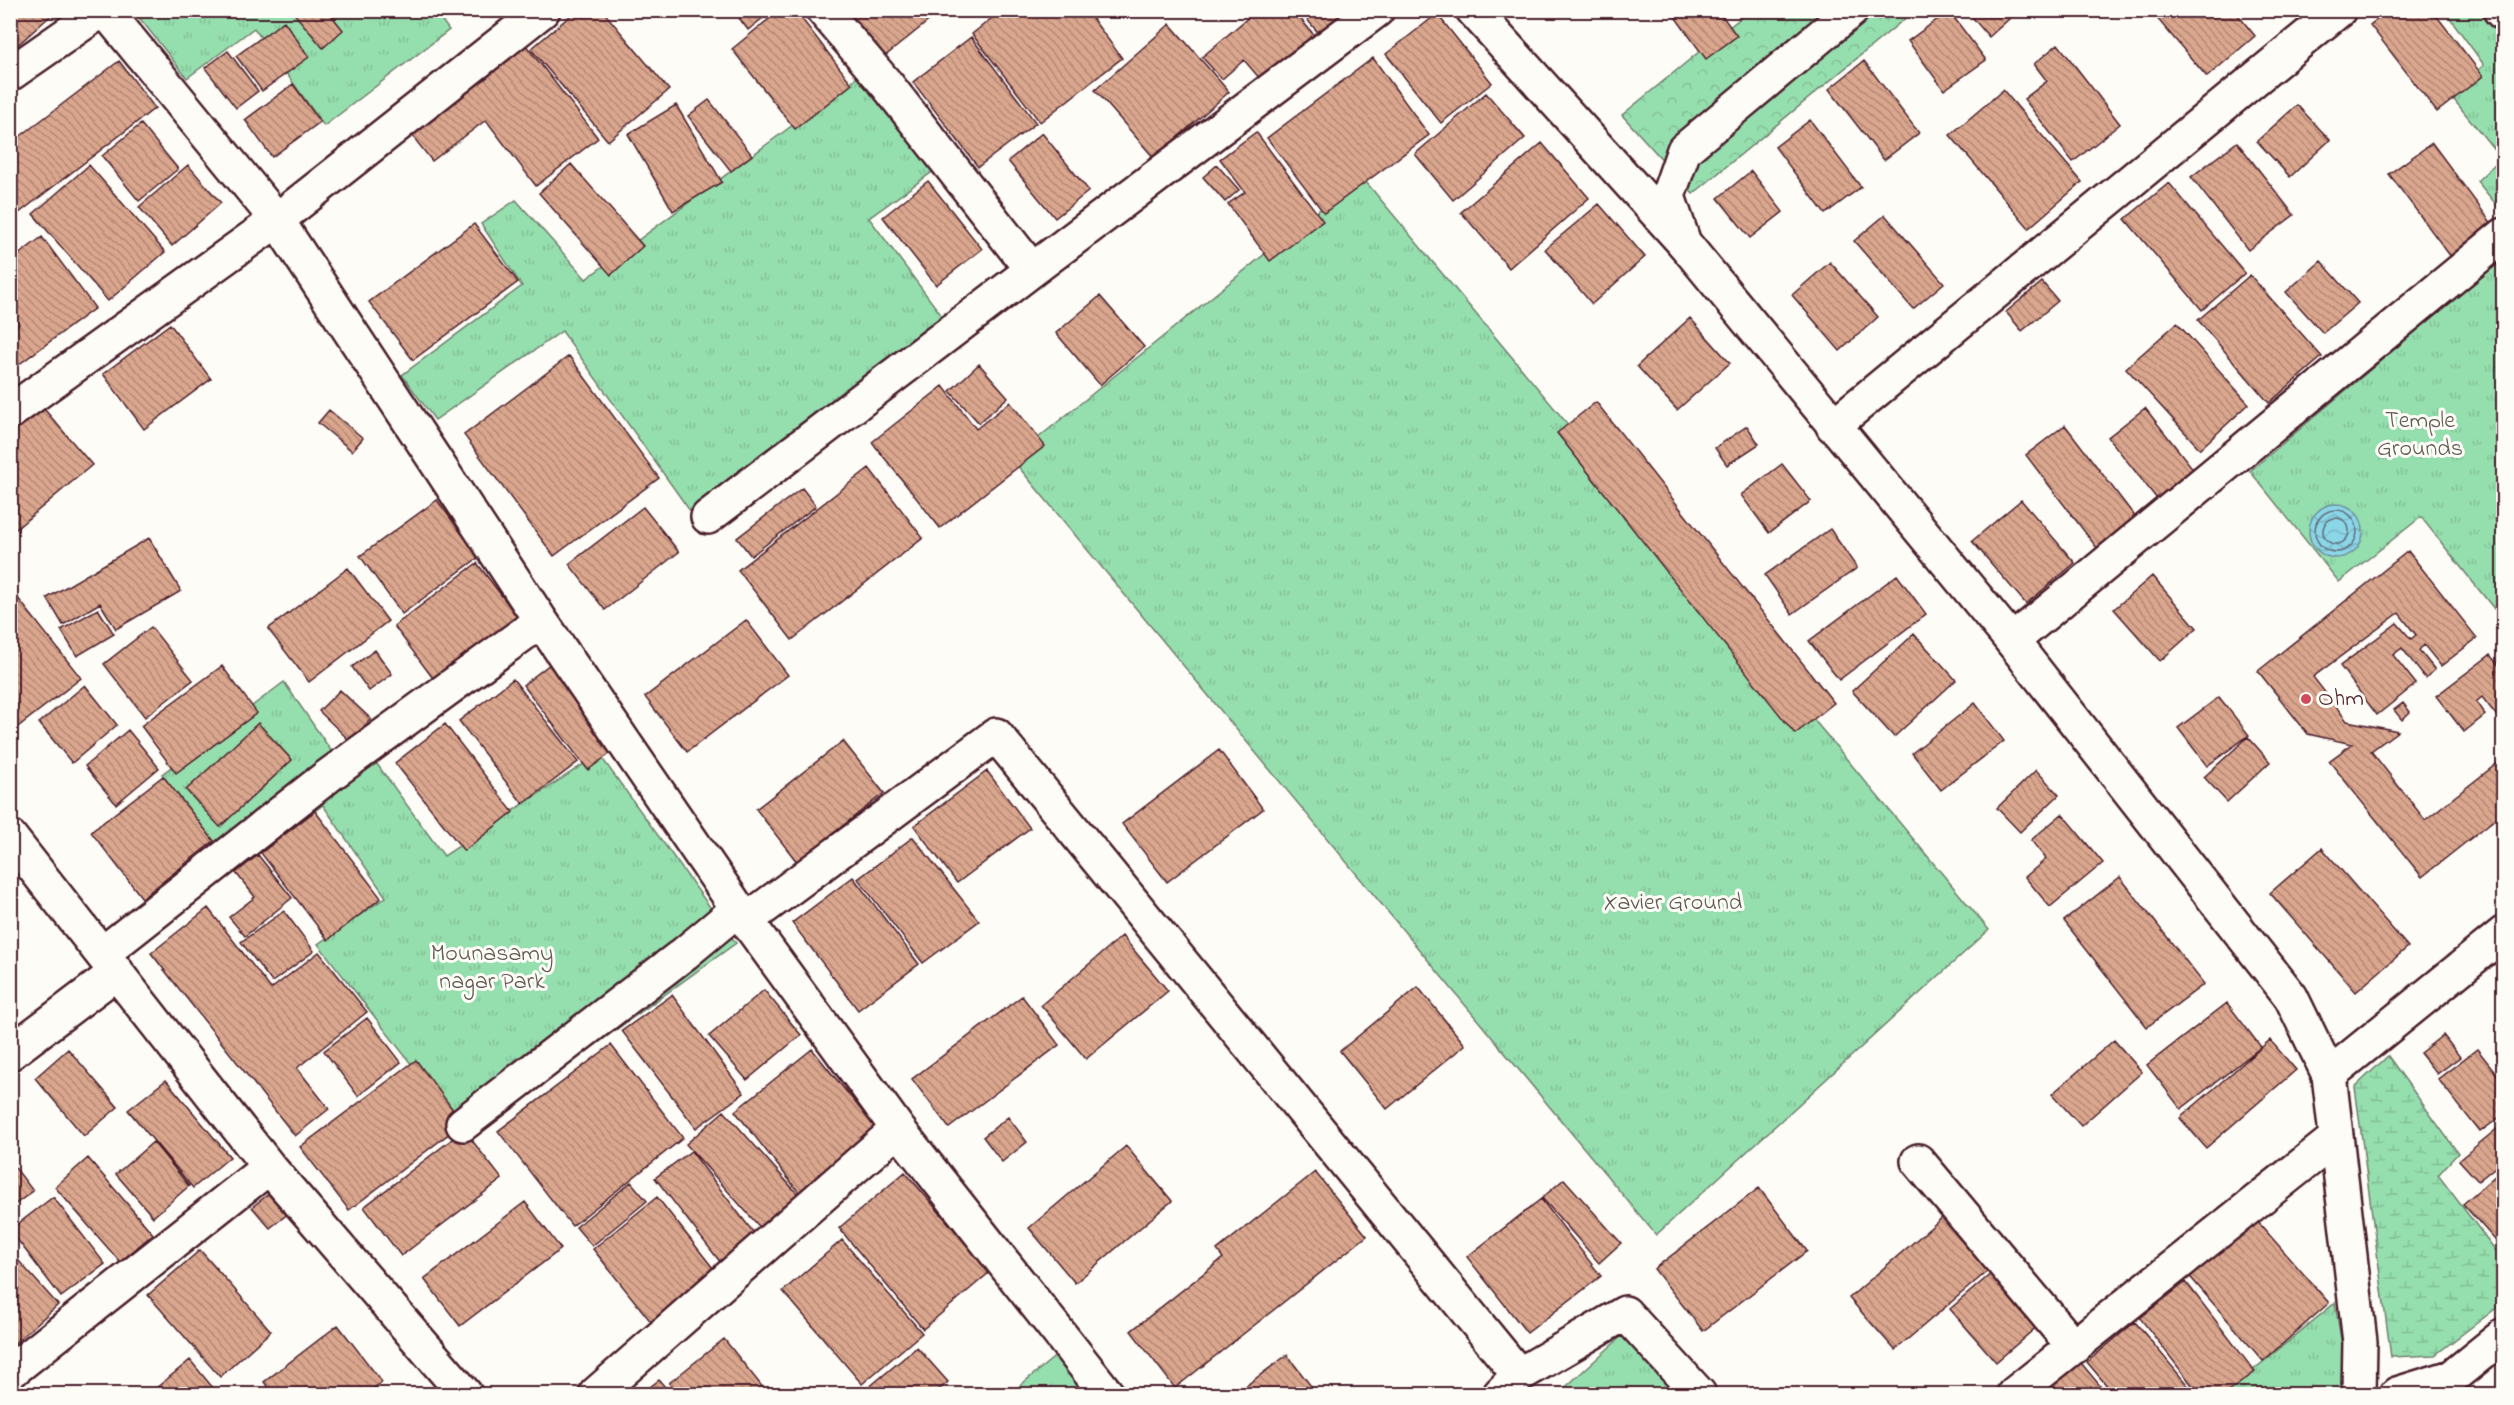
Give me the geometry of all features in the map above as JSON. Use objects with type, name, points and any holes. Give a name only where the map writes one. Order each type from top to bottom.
[{"type":"street","points":[[10,74],[103,10],[277,220],[541,621],[742,914],[898,1129],[1107,1395]]},
{"type":"street","points":[[10,412],[277,220],[543,10]]},
{"type":"street","points":[[824,10],[888,86],[1032,270]]},
{"type":"street","points":[[708,518],[1377,10]]},
{"type":"street","points":[[1473,10],[1684,243],[2012,641],[2291,997],[2329,1075],[2360,1342],[2359,1395]]},
{"type":"street","points":[[1684,243],[1668,196],[1684,150],[1852,10]]},
{"type":"street","points":[[1833,426],[2339,10]]},
{"type":"street","points":[[2500,10],[2504,14]]},
{"type":"street","points":[[2012,641],[2504,235]]},
{"type":"street","points":[[10,1053],[109,963],[328,776],[541,621]]},
{"type":"street","points":[[463,1124],[742,914],[996,735],[1509,1385],[1625,1313],[1699,1395]]},
{"type":"street","points":[[10,837],[268,1167],[465,1395]]},
{"type":"street","points":[[2329,1075],[2504,933]]},
{"type":"street","points":[[596,1395],[898,1129]]},
{"type":"street","points":[[2014,1395],[2336,1138]]},
{"type":"street","points":[[1918,1161],[2074,1347]]},
{"type":"street","points":[[10,1372],[268,1167]]},
{"type":"street","points":[[2397,1395],[2452,1377],[2504,1335]]},
{"type":"green space","points":[[134,11],[435,11],[449,30],[324,126],[254,28],[187,78]]},
{"type":"green space","points":[[1749,11],[1914,11],[1693,194],[1622,115]]},
{"type":"green space","points":[[2445,11],[2486,11],[2503,31],[2503,213],[2477,181],[2501,158],[2451,96],[2484,65]]},
{"type":"green space","points":[[864,72],[935,170],[869,218],[948,324],[695,518],[562,331],[435,420],[402,375],[522,286],[481,224],[516,200],[586,279]]},
{"type":"green space","name":"Xavier Ground","points":[[1361,176],[1989,930],[1656,1235],[1012,459]]},
{"type":"green space","name":"Temple Grounds","points":[[2503,258],[2503,620],[2421,517],[2339,582],[2250,471]]},
{"type":"green space","name":"Mounasamy nagar Park","points":[[284,682],[334,755],[358,738],[444,856],[599,754],[736,943],[468,1137],[318,944],[386,897],[323,805],[232,873],[162,774]]},
{"type":"green space","points":[[2388,1056],[2458,1153],[2438,1175],[2503,1260],[2503,1303],[2435,1355],[2391,1357],[2355,1087]]},
{"type":"green space","points":[[2335,1303],[2343,1351],[2342,1394],[2224,1394]]},
{"type":"green space","points":[[1624,1334],[1677,1394],[1558,1394]]},
{"type":"green space","points":[[1058,1354],[1090,1394],[1010,1394]]},
{"type":"water","points":[[2336,504],[2346,506],[2355,512],[2361,521],[2363,531],[2361,541],[2355,550],[2346,556],[2336,558],[2326,556],[2317,550],[2311,541],[2309,531],[2311,521],[2317,512],[2326,506]]},
{"type":"building","points":[[10,10],[57,10],[12,50]]},
{"type":"building","points":[[327,10],[343,30],[323,48],[292,11]]},
{"type":"building","points":[[577,10],[602,10],[669,90],[608,141],[531,49]]},
{"type":"building","points":[[733,10],[773,10],[748,30]]},
{"type":"building","points":[[780,10],[795,10],[852,84],[795,129],[732,49]]},
{"type":"building","points":[[839,10],[942,10],[879,61]]},
{"type":"building","points":[[1002,10],[1086,10],[1122,58],[1040,122],[972,34]]},
{"type":"building","points":[[1257,10],[1293,10],[1320,42],[1267,87],[1244,60],[1222,79],[1202,57]]},
{"type":"building","points":[[1299,10],[1350,10],[1321,36]]},
{"type":"building","points":[[1670,10],[1718,10],[1737,36],[1706,59]]},
{"type":"building","points":[[1966,10],[2019,10],[1989,37]]},
{"type":"building","points":[[2150,10],[2234,10],[2255,36],[2207,77]]},
{"type":"building","points":[[2389,10],[2432,10],[2483,76],[2437,112],[2370,25]]},
{"type":"building","points":[[1949,11],[1986,60],[1944,90],[1908,41]]},
{"type":"building","points":[[1437,14],[1492,83],[1441,123],[1386,54]]},
{"type":"building","points":[[284,21],[309,57],[262,91],[236,56]]},
{"type":"building","points":[[1170,24],[1229,92],[1154,158],[1095,90]]},
{"type":"building","points":[[971,37],[1036,123],[978,167],[913,82]]},
{"type":"building","points":[[525,44],[598,138],[536,186],[486,120],[432,161],[410,133]]},
{"type":"building","points":[[2058,44],[2120,124],[2073,162],[2024,99],[2047,81],[2034,64]]},
{"type":"building","points":[[228,51],[258,91],[236,108],[205,68]]},
{"type":"building","points":[[1373,58],[1429,135],[1324,213],[1267,138]]},
{"type":"building","points":[[119,61],[155,108],[10,220],[10,144]]},
{"type":"building","points":[[1864,61],[1919,133],[1884,160],[1829,89]]},
{"type":"building","points":[[293,84],[320,122],[272,157],[245,120]]},
{"type":"building","points":[[2003,90],[2082,182],[2029,228],[1950,135]]},
{"type":"building","points":[[1486,93],[1525,138],[1453,200],[1415,154]]},
{"type":"building","points":[[709,100],[752,155],[731,171],[688,116]]},
{"type":"building","points":[[676,105],[722,182],[673,211],[628,134]]},
{"type":"building","points":[[2297,105],[2330,140],[2290,177],[2257,141]]},
{"type":"building","points":[[1810,120],[1861,187],[1825,214],[1775,147]]},
{"type":"building","points":[[141,124],[178,169],[139,201],[102,156]]},
{"type":"building","points":[[1256,132],[1323,221],[1270,261],[1228,204],[1245,192],[1220,159]]},
{"type":"building","points":[[1042,133],[1089,191],[1055,218],[1008,161]]},
{"type":"building","points":[[2237,142],[2294,215],[2248,250],[2191,177]]},
{"type":"building","points":[[1542,143],[1589,198],[1509,268],[1461,212]]},
{"type":"building","points":[[2432,143],[2493,225],[2451,257],[2389,174]]},
{"type":"building","points":[[571,164],[643,246],[611,275],[539,193]]},
{"type":"building","points":[[89,165],[165,252],[108,301],[33,214]]},
{"type":"building","points":[[188,165],[221,203],[172,246],[139,207]]},
{"type":"building","points":[[1217,165],[1239,190],[1225,202],[1203,177]]},
{"type":"building","points":[[1751,171],[1783,212],[1750,238],[1718,198]]},
{"type":"building","points":[[928,181],[982,249],[936,285],[883,217]]},
{"type":"building","points":[[2169,183],[2245,273],[2202,310],[2125,219]]},
{"type":"building","points":[[1599,204],[1645,257],[1592,304],[1545,249]]},
{"type":"building","points":[[1885,215],[1944,283],[1913,309],[1854,241]]},
{"type":"building","points":[[474,224],[518,282],[413,360],[369,302]]},
{"type":"building","points":[[42,237],[95,308],[10,371],[10,331],[19,324],[10,313],[10,261]]},
{"type":"building","points":[[2321,261],[2358,303],[2323,333],[2286,292]]},
{"type":"building","points":[[1830,262],[1878,317],[1840,351],[1792,295]]},
{"type":"building","points":[[2250,275],[2322,357],[2269,403],[2198,320]]},
{"type":"building","points":[[2042,282],[2058,301],[2022,331],[2006,312]]},
{"type":"building","points":[[1100,296],[1144,347],[1100,385],[1056,333]]},
{"type":"building","points":[[1690,318],[1730,363],[1677,410],[1637,366]]},
{"type":"building","points":[[2177,323],[2249,404],[2200,449],[2126,368]]},
{"type":"building","points":[[170,324],[211,379],[144,429],[103,374]]},
{"type":"building","points":[[569,356],[659,478],[554,556],[464,435]]},
{"type":"building","points":[[979,364],[1008,397],[979,423],[950,391]]},
{"type":"building","points":[[943,386],[976,429],[1010,402],[1045,446],[940,528],[872,442]]},
{"type":"building","points":[[1596,402],[1834,703],[1795,734],[1557,433]]},
{"type":"building","points":[[39,403],[92,465],[10,534],[10,427]]},
{"type":"building","points":[[2145,408],[2194,470],[2157,499],[2108,437]]},
{"type":"building","points":[[329,410],[363,438],[352,451],[318,423]]},
{"type":"building","points":[[2065,425],[2136,518],[2097,548],[2026,455]]},
{"type":"building","points":[[1747,426],[1759,444],[1727,465],[1715,448]]},
{"type":"building","points":[[1782,464],[1811,501],[1769,533],[1741,495]]},
{"type":"building","points":[[869,468],[923,538],[792,640],[738,570]]},
{"type":"building","points":[[802,488],[816,506],[751,556],[737,538]]},
{"type":"building","points":[[437,500],[479,557],[402,614],[360,556]]},
{"type":"building","points":[[2021,500],[2075,563],[2026,604],[1972,541]]},
{"type":"building","points":[[643,507],[679,552],[605,610],[569,564]]},
{"type":"building","points":[[1830,529],[1857,568],[1792,614],[1765,575]]},
{"type":"building","points":[[149,538],[181,591],[116,629],[100,603],[63,625],[47,598]]},
{"type":"building","name":"Ohm","points":[[2408,551],[2477,638],[2441,666],[2424,645],[2419,650],[2435,670],[2425,678],[2402,648],[2393,655],[2416,684],[2377,715],[2340,666],[2397,623],[2411,639],[2416,635],[2399,613],[2313,677],[2347,721],[2398,731],[2371,751],[2425,820],[2504,758],[2504,812],[2422,877],[2329,761],[2352,744],[2308,734],[2258,671]]},
{"type":"building","points":[[477,563],[519,619],[435,681],[394,626]]},
{"type":"building","points":[[348,568],[388,621],[309,682],[268,629]]},
{"type":"building","points":[[1897,575],[1926,614],[1839,680],[1809,641]]},
{"type":"building","points":[[2152,576],[2197,628],[2160,661],[2114,609]]},
{"type":"building","points":[[10,588],[81,678],[10,733]]},
{"type":"building","points":[[98,609],[114,634],[77,656],[61,630]]},
{"type":"building","points":[[746,620],[788,675],[687,752],[645,697]]},
{"type":"building","points":[[151,627],[193,680],[145,717],[104,664]]},
{"type":"building","points":[[1914,634],[1956,680],[1894,737],[1852,691]]},
{"type":"building","points":[[375,650],[392,674],[369,691],[352,667]]},
{"type":"building","points":[[2490,655],[2504,672],[2504,725],[2482,697],[2476,702],[2485,715],[2464,732],[2436,696]]},
{"type":"building","points":[[550,664],[616,749],[588,770],[523,685]]},
{"type":"building","points":[[222,666],[257,713],[176,773],[141,726]]},
{"type":"building","points":[[513,679],[578,762],[523,804],[459,721]]},
{"type":"building","points":[[85,685],[117,725],[72,763],[39,723]]},
{"type":"building","points":[[340,690],[371,719],[350,741],[319,711]]},
{"type":"building","points":[[2219,697],[2249,735],[2207,766],[2178,728]]},
{"type":"building","points":[[1975,703],[2004,741],[1941,790],[1912,753]]},
{"type":"building","points":[[2403,703],[2410,712],[2402,720],[2394,710]]},
{"type":"building","points":[[258,723],[292,760],[220,827],[186,790]]},
{"type":"building","points":[[445,724],[513,812],[464,851],[395,763]]},
{"type":"building","points":[[128,730],[159,768],[116,804],[85,766]]},
{"type":"building","points":[[2248,737],[2270,762],[2227,802],[2204,777]]},
{"type":"building","points":[[843,741],[884,793],[797,862],[756,809]]},
{"type":"building","points":[[1219,750],[1263,809],[1167,882],[1122,824]]},
{"type":"building","points":[[2036,770],[2059,795],[2020,832],[1997,808]]},
{"type":"building","points":[[987,771],[1030,828],[957,883],[914,826]]},
{"type":"building","points":[[163,776],[214,841],[142,898],[91,832]]},
{"type":"building","points":[[315,811],[381,898],[328,940],[261,853]]},
{"type":"building","points":[[2062,814],[2103,863],[2050,907],[2025,877],[2046,859],[2031,840]]},
{"type":"building","points":[[913,837],[979,921],[923,963],[858,879]]},
{"type":"building","points":[[2322,848],[2408,947],[2356,992],[2270,893]]},
{"type":"building","points":[[258,855],[292,898],[245,936],[229,917],[255,897],[236,873]]},
{"type":"building","points":[[853,877],[919,964],[858,1010],[792,923]]},
{"type":"building","points":[[2120,877],[2204,984],[2147,1027],[2064,921]]},
{"type":"building","points":[[208,908],[271,989],[319,952],[367,1012],[297,1068],[329,1109],[295,1136],[151,953]]},
{"type":"building","points":[[284,911],[314,951],[272,982],[241,942]]},
{"type":"building","points":[[1122,936],[1168,991],[1086,1059],[1041,1005]]},
{"type":"building","points":[[1418,987],[1465,1045],[1387,1109],[1340,1051]]},
{"type":"building","points":[[764,990],[801,1035],[747,1080],[709,1036]]},
{"type":"building","points":[[672,995],[744,1093],[696,1128],[622,1031]]},
{"type":"building","points":[[1022,996],[1059,1045],[949,1128],[912,1079]]},
{"type":"building","points":[[2227,1003],[2261,1047],[2181,1109],[2147,1065]]},
{"type":"building","points":[[367,1018],[401,1062],[358,1096],[324,1051]]},
{"type":"building","points":[[2443,1035],[2460,1057],[2437,1074],[2420,1053]]},
{"type":"building","points":[[2114,1040],[2142,1072],[2081,1126],[2052,1094]]},
{"type":"building","points":[[2270,1040],[2296,1070],[2206,1148],[2180,1118]]},
{"type":"building","points":[[611,1045],[683,1138],[572,1226],[498,1131]]},
{"type":"building","points":[[68,1049],[118,1107],[84,1136],[35,1078]]},
{"type":"building","points":[[812,1049],[883,1137],[805,1200],[735,1111]]},
{"type":"building","points":[[2477,1049],[2504,1083],[2504,1114],[2480,1132],[2438,1079]]},
{"type":"building","points":[[416,1060],[463,1123],[349,1210],[300,1147]]},
{"type":"building","points":[[166,1080],[230,1157],[193,1188],[128,1110]]},
{"type":"building","points":[[724,1111],[803,1200],[765,1233],[686,1144]]},
{"type":"building","points":[[1008,1117],[1027,1142],[1002,1162],[983,1137]]},
{"type":"building","points":[[2504,1123],[2504,1160],[2478,1181],[2459,1160]]},
{"type":"building","points":[[464,1130],[502,1179],[401,1256],[364,1207]]},
{"type":"building","points":[[153,1142],[189,1186],[153,1217],[116,1174]]},
{"type":"building","points":[[1126,1146],[1172,1201],[1075,1283],[1029,1228]]},
{"type":"building","points":[[691,1151],[763,1245],[728,1272],[655,1178]]},
{"type":"building","points":[[88,1158],[153,1234],[120,1262],[55,1187]]},
{"type":"building","points":[[10,1161],[33,1191],[10,1208]]},
{"type":"building","points":[[2504,1168],[2504,1250],[2463,1204]]},
{"type":"building","points":[[905,1172],[990,1272],[923,1329],[839,1228]]},
{"type":"building","points":[[1315,1172],[1367,1236],[1175,1388],[1131,1331],[1223,1258],[1217,1250]]},
{"type":"building","points":[[1564,1179],[1621,1243],[1599,1263],[1542,1198]]},
{"type":"building","points":[[631,1182],[647,1201],[592,1246],[576,1227]]},
{"type":"building","points":[[1759,1188],[1807,1251],[1703,1331],[1654,1269]]},
{"type":"building","points":[[271,1192],[289,1213],[270,1228],[252,1207]]},
{"type":"building","points":[[53,1197],[105,1264],[61,1297],[10,1230]]},
{"type":"building","points":[[657,1197],[720,1277],[656,1328],[593,1249]]},
{"type":"building","points":[[1541,1199],[1601,1276],[1527,1333],[1467,1257]]},
{"type":"building","points":[[525,1202],[561,1249],[460,1326],[424,1279]]},
{"type":"building","points":[[2251,1214],[2329,1303],[2263,1361],[2186,1272]]},
{"type":"building","points":[[1944,1216],[1990,1269],[1895,1350],[1849,1298]]},
{"type":"building","points":[[842,1240],[922,1333],[862,1384],[783,1291]]},
{"type":"building","points":[[200,1250],[271,1331],[220,1377],[148,1295]]},
{"type":"building","points":[[10,1251],[58,1305],[10,1347]]},
{"type":"building","points":[[2000,1266],[2046,1319],[1996,1362],[1950,1309]]},
{"type":"building","points":[[2186,1282],[2255,1372],[2225,1394],[2199,1394],[2140,1318]]},
{"type":"building","points":[[2135,1322],[2195,1394],[2114,1394],[2087,1362]]},
{"type":"building","points":[[338,1325],[382,1382],[366,1394],[273,1394],[264,1382]]},
{"type":"building","points":[[724,1339],[768,1394],[678,1394],[669,1383]]},
{"type":"building","points":[[917,1347],[948,1382],[934,1394],[861,1394]]},
{"type":"building","points":[[1287,1355],[1317,1394],[1235,1394]]},
{"type":"building","points":[[190,1360],[218,1394],[149,1394]]},
{"type":"building","points":[[2081,1363],[2107,1394],[2042,1394]]},
{"type":"building","points":[[659,1380],[671,1394],[641,1394]]},
{"type":"place","name":"Ohm","points":[[2306,699]]}]
